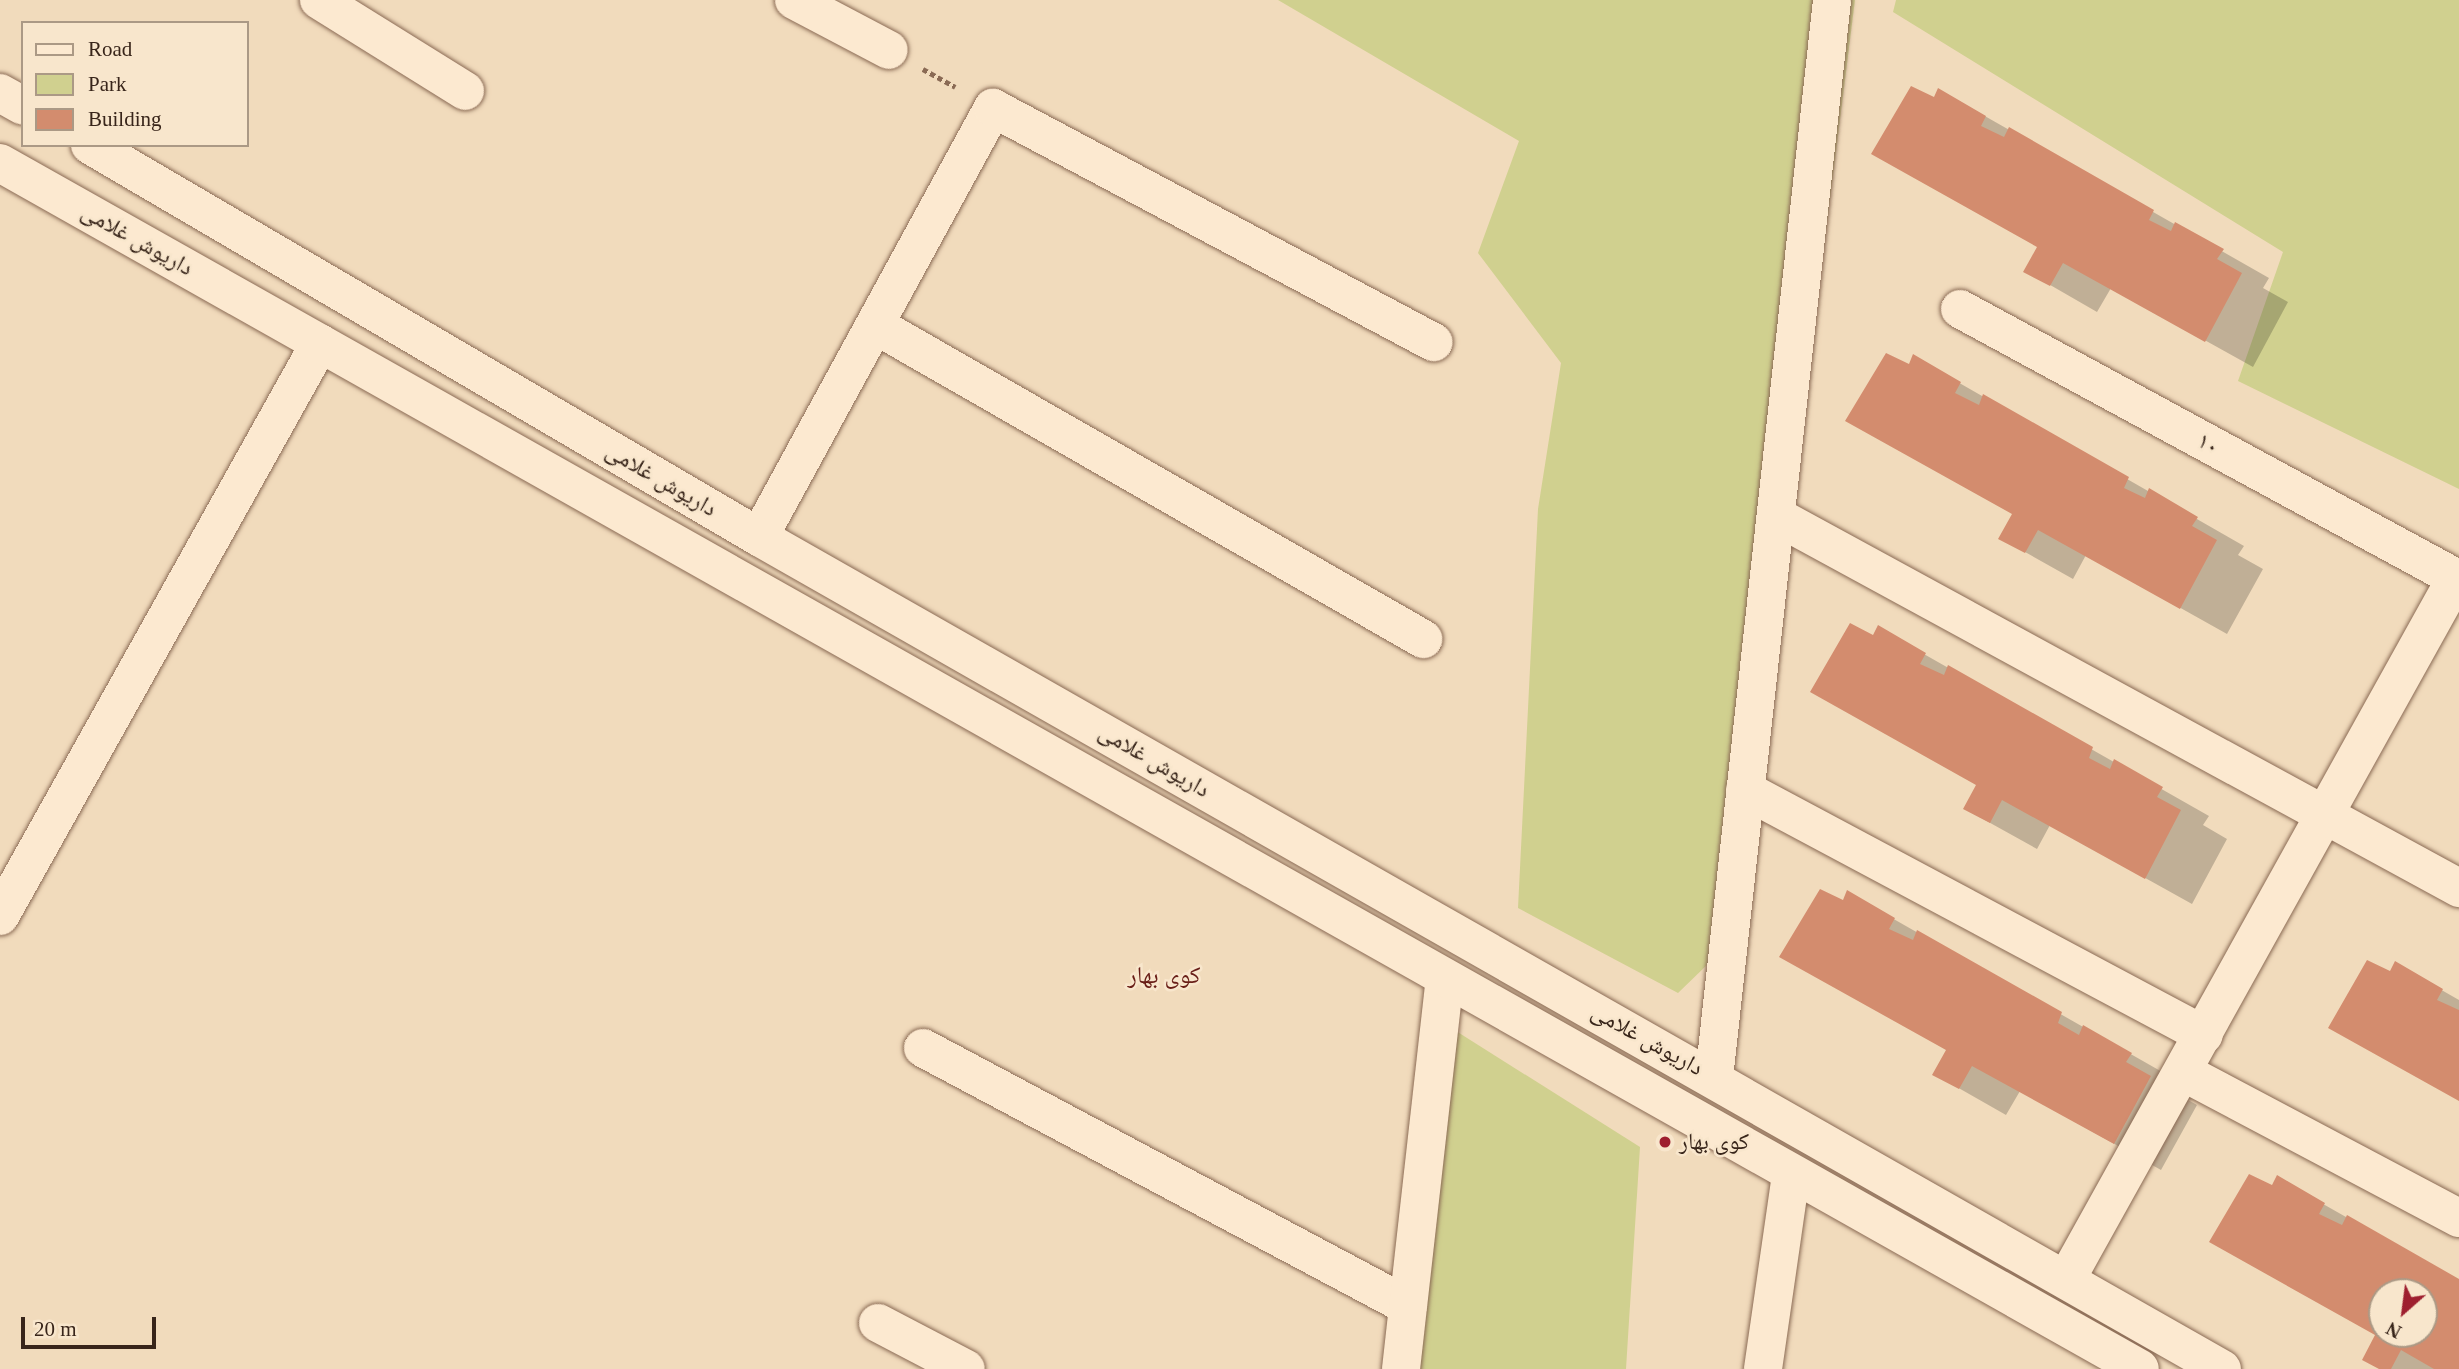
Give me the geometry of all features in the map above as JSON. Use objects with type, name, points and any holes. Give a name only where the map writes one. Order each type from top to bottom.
[{"type":"street","points":[[318,0],[466,91]]},
{"type":"street","points":[[794,0],[889,50]]},
{"type":"street","points":[[1714,1078],[1832,0]]},
{"type":"street","points":[[0,93],[21,105]]},
{"type":"street","points":[[759,537],[993,108],[1434,342]]},
{"type":"street","name":"داریوش غلامی","points":[[93,147],[759,537],[2067,1278],[2222,1369]]},
{"type":"street","name":"داریوش غلامی","points":[[0,163],[2140,1369]]},
{"type":"street","name":"۱۰","points":[[1960,309],[2456,578],[2328,814]]},
{"type":"street","points":[[875,325],[1423,639]]},
{"type":"street","points":[[0,916],[320,343]]},
{"type":"street","points":[[1776,516],[2328,814],[2459,888]]},
{"type":"street","points":[[1745,790],[2204,1035]]},
{"type":"street","points":[[2067,1278],[2328,814]]},
{"type":"street","points":[[1234,859],[1253,818]]},
{"type":"street","points":[[1401,1369],[1445,978]]},
{"type":"street","points":[[923,1048],[1408,1306]]},
{"type":"street","points":[[2183,1072],[2459,1218]]},
{"type":"street","points":[[1763,1369],[1791,1174]]},
{"type":"street","points":[[878,1323],[966,1369]]},
{"type":"path","points":[[889,50],[993,108]]},
{"type":"green space","points":[[1278,0],[1855,0],[1738,935],[1678,993],[1518,908],[1538,509],[1561,363],[1478,253],[1519,141]]},
{"type":"green space","points":[[1896,0],[2459,0],[2459,489],[2238,381],[2283,252],[1893,12]]},
{"type":"green space","points":[[1456,1031],[1640,1147],[1626,1369],[1416,1369]]},
{"type":"building","points":[[1911,86],[1934,97],[1938,88],[1986,116],[1981,126],[2004,137],[2009,127],[2154,210],[2149,220],[2171,231],[2175,222],[2224,249],[2217,259],[2242,273],[2205,342],[2063,263],[2050,286],[2023,272],[2037,247],[1871,154]]},
{"type":"building","points":[[1886,353],[1909,364],[1913,354],[1961,382],[1955,393],[1979,405],[1983,394],[2129,477],[2124,488],[2145,498],[2149,488],[2198,517],[2192,526],[2217,540],[2180,609],[2038,530],[2025,553],[1998,539],[2012,514],[1845,421]]},
{"type":"building","points":[[1850,623],[1873,635],[1878,625],[1926,653],[1920,664],[1944,675],[1948,665],[2093,747],[2089,758],[2110,769],[2114,759],[2163,787],[2157,797],[2181,810],[2145,879],[2002,800],[1990,823],[1963,809],[1976,785],[1810,692]]},
{"type":"building","points":[[1820,889],[1843,900],[1847,890],[1895,918],[1889,929],[1913,940],[1917,930],[2062,1012],[2058,1023],[2079,1035],[2083,1025],[2132,1053],[2126,1062],[2151,1076],[2114,1144],[1972,1066],[1959,1089],[1932,1075],[1946,1050],[1779,957]]},
{"type":"building","points":[[2367,960],[2390,971],[2395,961],[2443,989],[2437,1000],[2459,1010],[2459,1101],[2328,1028]]},
{"type":"building","points":[[2249,1174],[2272,1185],[2277,1175],[2325,1203],[2319,1214],[2342,1225],[2347,1215],[2459,1279],[2459,1369],[2434,1369],[2401,1350],[2391,1369],[2379,1369],[2362,1360],[2368,1348],[2438,1348],[2438,1278],[2368,1278],[2368,1331],[2209,1242]]},
{"type":"place","name":"کوی بهار","points":[[1665,1142]]},
{"type":"district","name":"کوی بهار","points":[[1164,976]]}]
